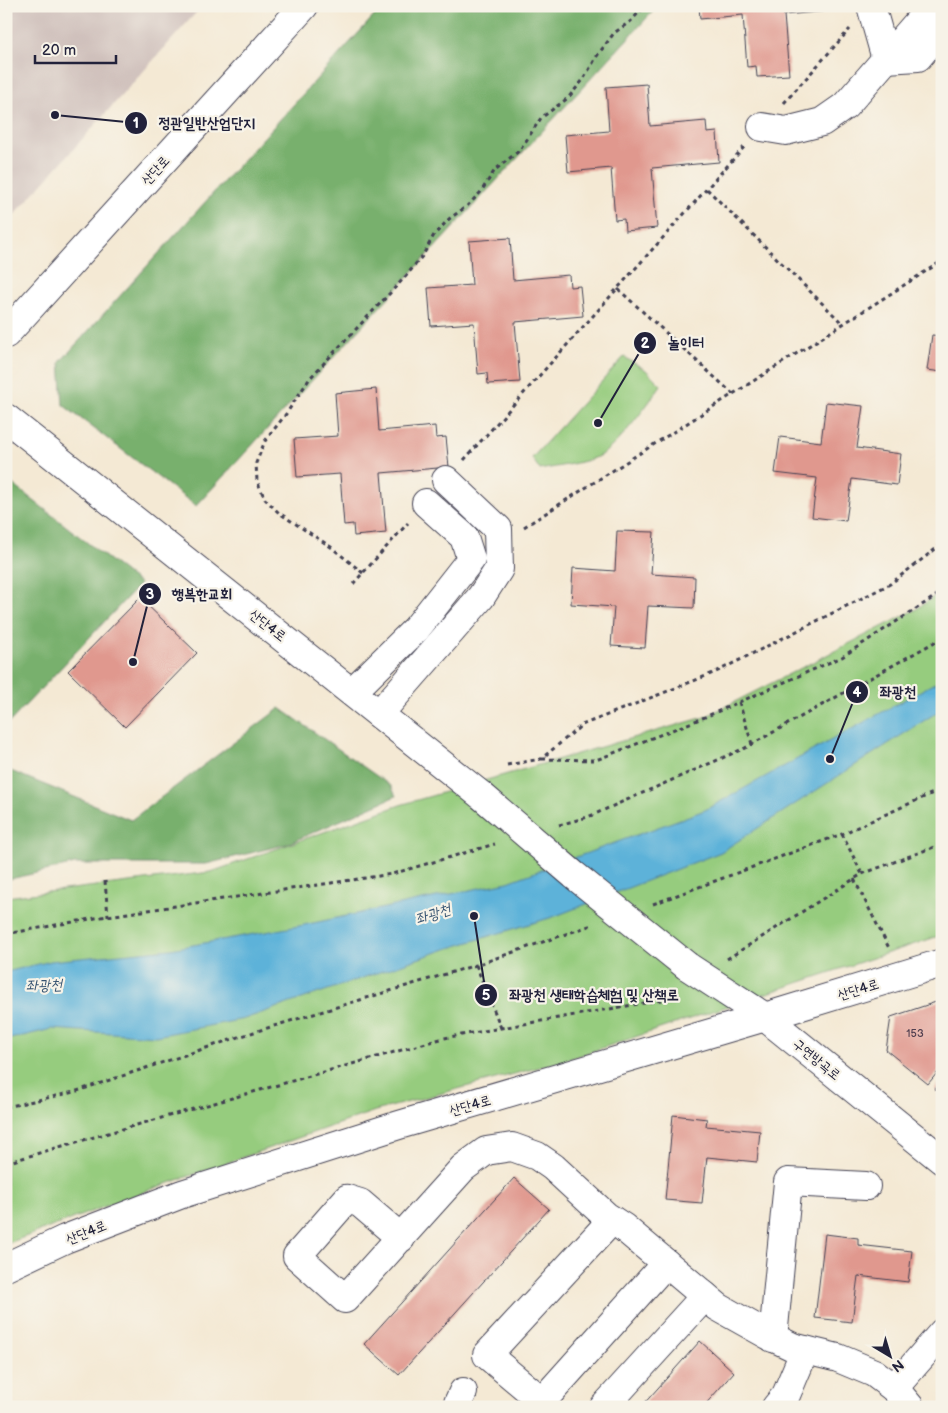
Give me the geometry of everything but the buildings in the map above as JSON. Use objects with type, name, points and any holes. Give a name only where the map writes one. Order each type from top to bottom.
[{"type":"street","name":"산단로","points":[[6,334],[304,6]]},
{"type":"street","points":[[871,6],[886,59]]},
{"type":"street","points":[[762,127],[786,131],[822,122],[846,106],[932,6]]},
{"type":"street","points":[[886,59],[918,57],[942,28]]},
{"type":"street","name":"산단4로","points":[[6,418],[482,796],[579,879],[694,971]]},
{"type":"street","points":[[379,714],[481,597],[499,569],[498,529],[446,480]]},
{"type":"street","points":[[352,692],[416,629],[471,559],[464,537],[426,502]]},
{"type":"street","name":"산단4로","points":[[6,1267],[65,1239],[182,1194],[409,1123],[904,976],[942,963]]},
{"type":"street","name":"구연방곡로","points":[[694,971],[765,1017],[942,1160]]},
{"type":"street","points":[[400,1238],[463,1168],[486,1151],[512,1147],[537,1156],[553,1167],[606,1216],[718,1307],[793,1347],[838,1358],[874,1373],[902,1397],[942,1333]]},
{"type":"street","points":[[774,1338],[788,1182],[866,1186]]},
{"type":"street","points":[[612,1220],[487,1355],[539,1404],[666,1263]]},
{"type":"street","points":[[604,1407],[705,1296]]},
{"type":"street","points":[[776,1407],[786,1395],[805,1350]]},
{"type":"path","points":[[363,573],[331,547],[279,513],[265,499],[257,482],[256,472],[256,463],[265,441],[310,378],[406,276],[423,255],[434,235],[449,219],[467,206],[480,193],[495,170],[520,150],[541,118],[568,98],[583,80],[614,33],[632,21],[645,6]]},
{"type":"path","points":[[446,480],[851,28]]},
{"type":"path","points":[[707,189],[843,324]]},
{"type":"path","points":[[498,544],[942,262]]},
{"type":"path","points":[[618,289],[733,394]]},
{"type":"path","points":[[354,584],[426,502]]},
{"type":"path","points":[[541,759],[582,725],[716,672],[890,584],[942,544]]},
{"type":"path","points":[[506,765],[541,759],[596,760],[739,702],[842,657],[942,592]]},
{"type":"path","points":[[550,828],[588,817],[752,744],[942,638]]},
{"type":"path","points":[[739,702],[752,744]]},
{"type":"path","points":[[646,906],[842,834],[942,789]]},
{"type":"path","points":[[842,834],[862,874]]},
{"type":"path","points":[[6,934],[108,916],[392,874],[504,842]]},
{"type":"path","points":[[6,1163],[444,1038],[661,1000],[694,971],[751,942],[862,874],[942,844]]},
{"type":"path","points":[[854,879],[904,976]]},
{"type":"path","points":[[105,881],[108,916]]},
{"type":"path","points":[[6,1108],[74,1092],[254,1032],[476,965],[598,922]]},
{"type":"path","points":[[476,965],[501,1028]]},
{"type":"shaded area","points":[[6,6],[202,6],[6,224]]},
{"type":"green space","points":[[383,6],[658,6],[196,506],[63,405],[60,362]]},
{"type":"green space","points":[[624,357],[646,370],[661,385],[632,425],[614,445],[597,457],[540,470],[532,458]]},
{"type":"green space","points":[[6,479],[140,584],[6,726]]},
{"type":"green space","points":[[942,591],[942,935],[563,1061],[375,1111],[138,1194],[6,1244],[6,897],[211,872],[400,805],[705,717],[915,610]]},
{"type":"green space","points":[[280,708],[391,786],[396,796],[287,844],[206,864],[75,864],[6,880],[6,769],[131,820]]},
{"type":"water","name":"좌광천","points":[[942,679],[942,709],[721,852],[553,917],[446,949],[244,1019],[156,1036],[52,1029],[6,1040],[6,972],[51,961],[171,949],[299,926],[508,882],[705,810]]},
{"type":"place","name":"정관일반산업단지","points":[[55,115]]},
{"type":"place","name":"놀이터","points":[[598,423]]},
{"type":"place","name":"행복한교회","points":[[133,662]]},
{"type":"place","name":"좌광천","points":[[830,759]]},
{"type":"place","name":"좌광천 생태학습체험 및 산책로","points":[[474,916]]}]
